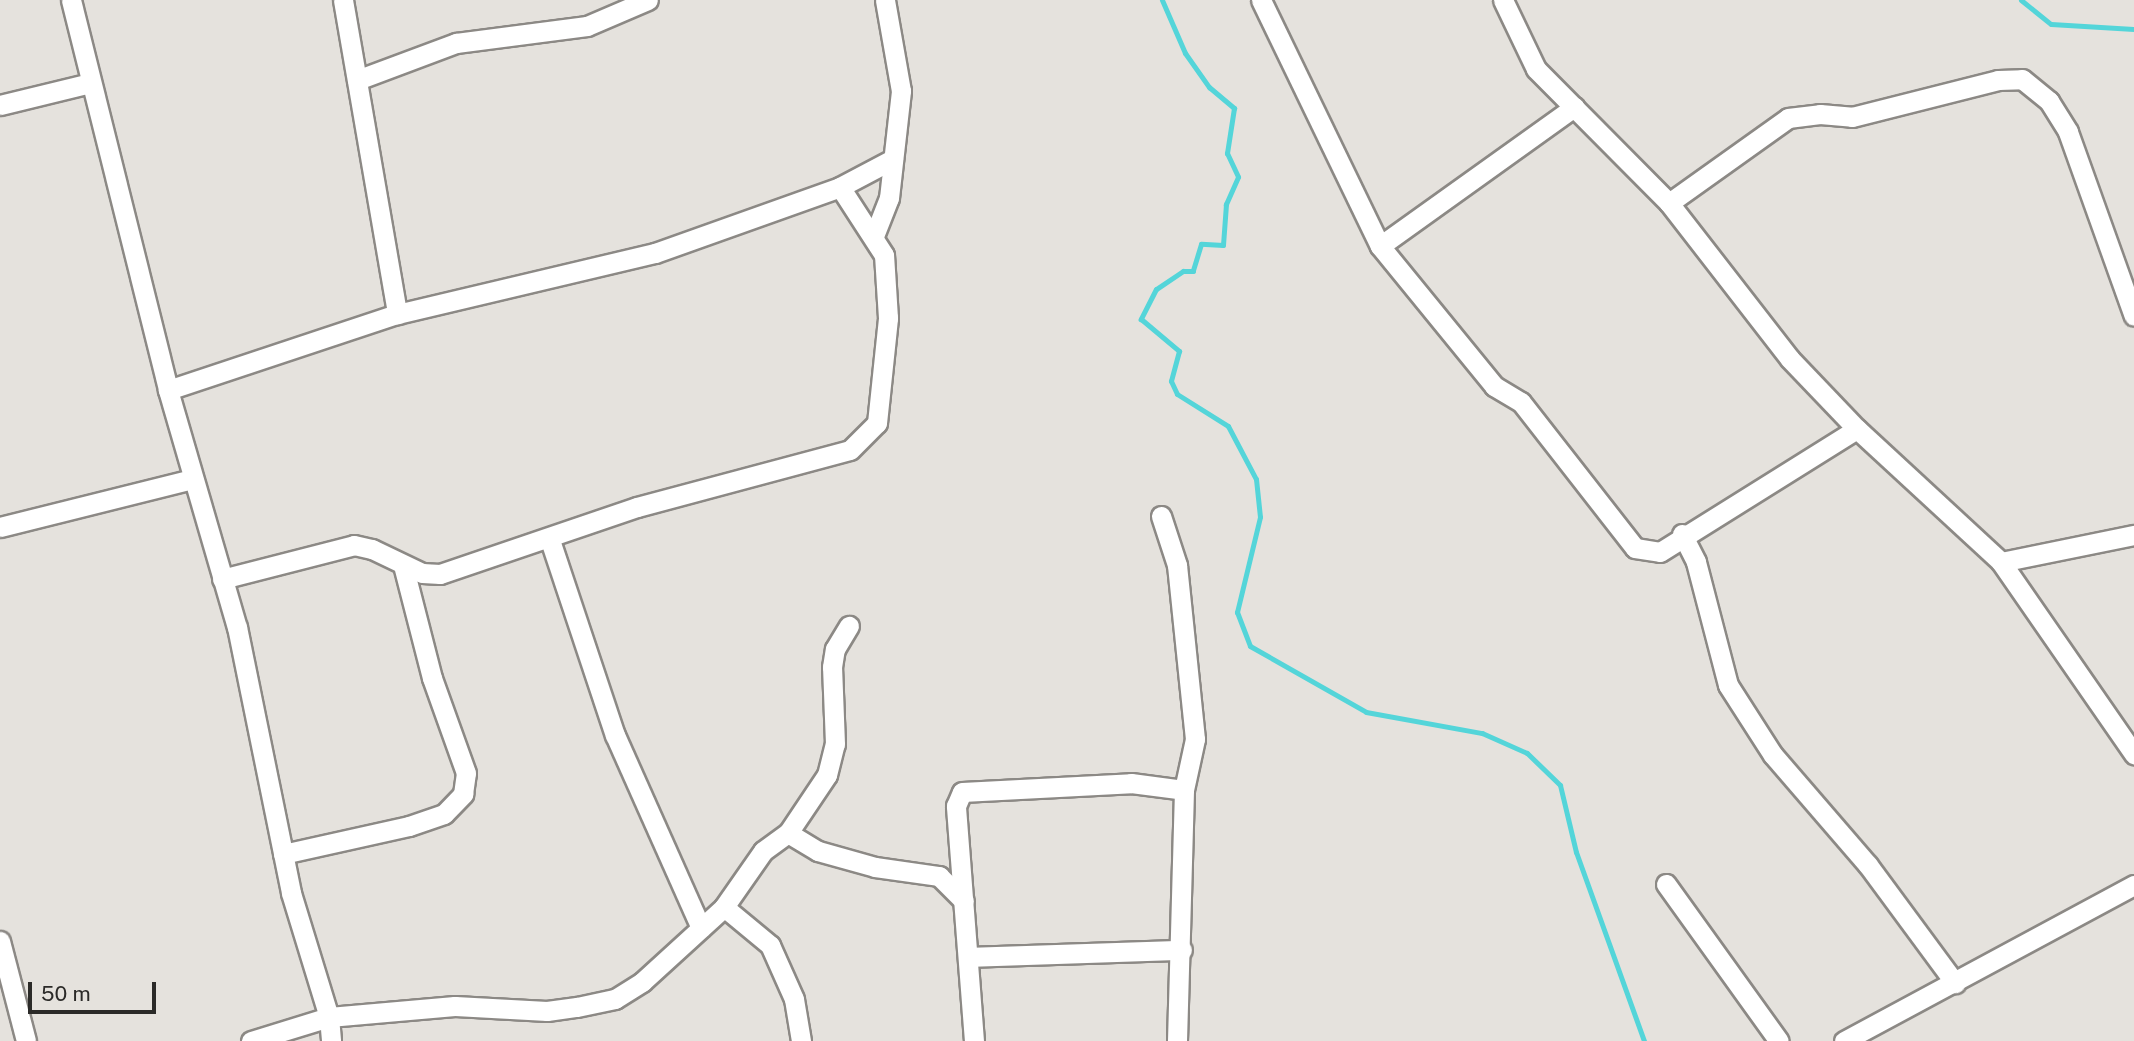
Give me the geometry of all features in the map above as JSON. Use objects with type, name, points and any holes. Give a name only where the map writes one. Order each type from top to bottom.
[{"type":"street","points":[[71,0],[168,390],[237,627],[283,853],[329,1017],[331,1041]]},
{"type":"street","points":[[343,0],[397,314]]},
{"type":"street","points":[[357,80],[456,43],[587,26],[648,0]]},
{"type":"street","points":[[874,236],[889,198],[901,92],[886,0]]},
{"type":"street","points":[[1261,0],[1380,246],[1494,386],[1521,402],[1634,548],[1660,552],[1682,534],[1706,524],[1857,429]]},
{"type":"street","points":[[1503,0],[1536,69],[1669,203],[1790,359],[1857,429],[2001,562],[2134,754]]},
{"type":"street","points":[[1669,203],[1788,118],[1820,114],[1852,117],[1998,80],[2022,79],[2049,101],[2068,132],[2134,316]]},
{"type":"street","points":[[0,105],[90,83]]},
{"type":"street","points":[[1380,246],[1574,107]]},
{"type":"street","points":[[168,390],[397,314],[655,253],[840,187],[893,159]]},
{"type":"street","points":[[222,579],[354,545],[422,573],[440,574],[550,540],[637,507],[750,474],[833,456],[865,440],[877,423],[886,352],[884,255],[840,187]]},
{"type":"street","points":[[0,527],[192,479]]},
{"type":"street","points":[[1161,516],[1177,565],[1195,739],[1184,790],[1182,950],[1177,1041]]},
{"type":"street","points":[[1682,534],[1696,562],[1728,685],[1773,755],[1868,865],[1955,983]]},
{"type":"street","points":[[2001,562],[2134,535]]},
{"type":"street","points":[[550,540],[615,735],[701,928]]},
{"type":"street","points":[[283,853],[409,826],[444,814],[463,794],[466,773],[432,678],[403,565]]},
{"type":"street","points":[[251,1041],[329,1017],[455,1006],[547,1011],[615,999],[658,969],[724,907],[764,851],[788,833],[827,775],[835,744],[832,667],[835,649],[849,626]]},
{"type":"street","points":[[974,1041],[956,806],[962,792],[1131,783],[1184,790]]},
{"type":"street","points":[[788,833],[818,851],[876,867],[939,876],[964,901]]},
{"type":"street","points":[[939,876],[962,862]]},
{"type":"street","points":[[1666,884],[1779,1041]]},
{"type":"street","points":[[1844,1041],[1873,1034],[1955,983],[2134,885]]},
{"type":"street","points":[[724,907],[770,944],[794,999],[800,1041]]},
{"type":"street","points":[[0,941],[5,978],[26,1041]]},
{"type":"street","points":[[968,957],[1182,950]]},
{"type":"waterway","points":[[1162,0],[1185,53],[1209,87],[1234,108],[1227,153],[1238,177],[1226,204],[1223,245],[1201,244],[1193,271],[1183,271],[1156,289],[1141,319],[1179,351],[1171,381],[1177,394],[1228,426],[1256,479],[1260,517],[1237,612],[1250,646],[1366,712],[1482,733],[1527,753],[1560,785],[1576,852],[1644,1041]]},
{"type":"waterway","points":[[2021,0],[2051,24],[2134,29]]}]
